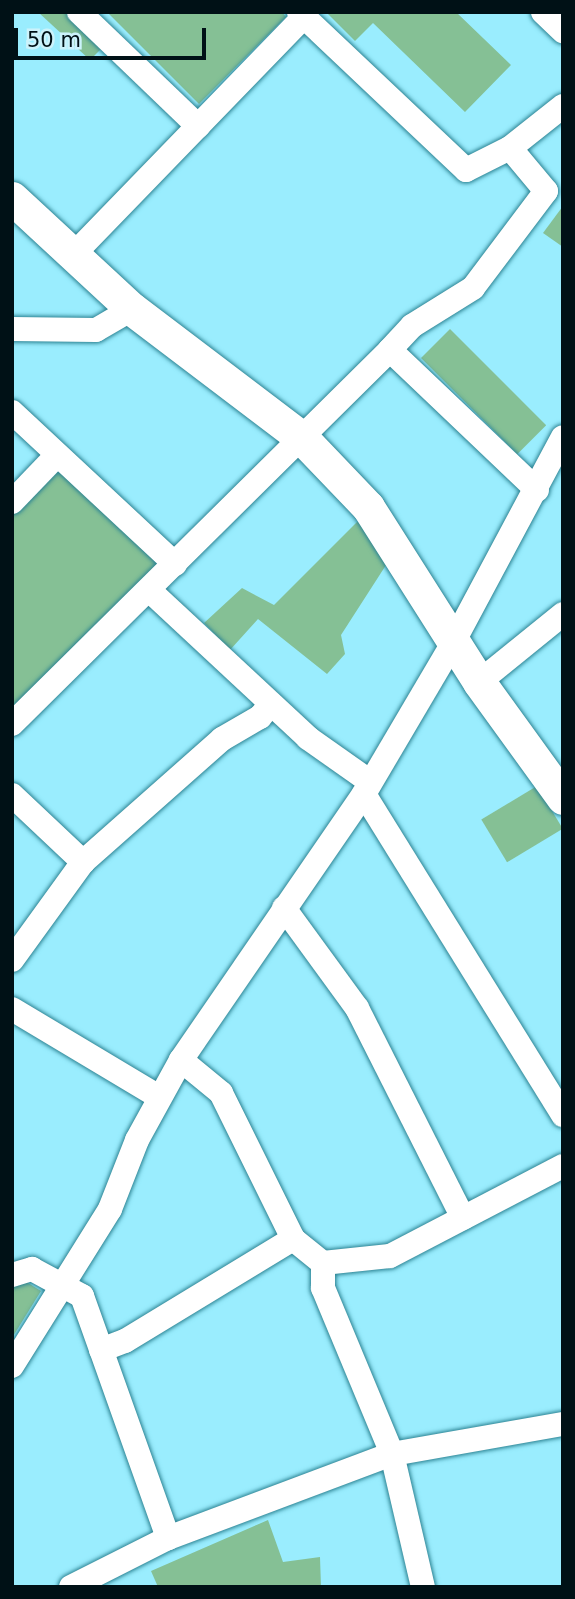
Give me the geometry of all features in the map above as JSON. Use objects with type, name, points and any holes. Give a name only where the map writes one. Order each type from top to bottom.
[{"type":"street","points":[[79,12],[198,126]]},
{"type":"street","points":[[543,12],[563,31]]},
{"type":"street","points":[[73,255],[302,15],[466,170],[510,148],[563,106]]},
{"type":"street","points":[[12,724],[303,439],[412,326],[473,288],[546,191],[510,148]]},
{"type":"street","points":[[12,198],[132,309],[303,439],[368,507],[479,682],[563,798]]},
{"type":"street","points":[[12,329],[96,330],[132,309]]},
{"type":"street","points":[[390,349],[537,490]]},
{"type":"street","points":[[12,412],[175,564]]},
{"type":"street","points":[[12,1366],[110,1209],[159,1097],[181,1059],[366,788],[454,641],[563,437]]},
{"type":"street","points":[[12,502],[57,455]]},
{"type":"street","points":[[149,590],[307,738],[366,788],[563,1115]]},
{"type":"street","points":[[479,682],[563,614]]},
{"type":"street","points":[[12,960],[83,862],[222,739],[260,717],[271,704]]},
{"type":"street","points":[[12,795],[83,862]]},
{"type":"street","points":[[284,908],[357,1008],[463,1218]]},
{"type":"street","points":[[12,1009],[159,1097]]},
{"type":"street","points":[[181,1059],[221,1093],[293,1239],[323,1263],[390,1256],[563,1166]]},
{"type":"street","points":[[101,1350],[125,1341],[293,1239]]},
{"type":"street","points":[[323,1263],[323,1288],[392,1454],[423,1587]]},
{"type":"street","points":[[19,1266],[63,1283],[82,1296],[168,1538]]},
{"type":"street","points":[[73,1586],[168,1538],[392,1454],[563,1424]]},
{"type":"green space","points":[[38,12],[65,12],[103,47],[90,60]]},
{"type":"green space","points":[[107,12],[282,12],[286,17],[199,104]]},
{"type":"green space","points":[[326,12],[456,12],[511,65],[465,112],[373,23],[355,41]]},
{"type":"green space","points":[[563,206],[563,247],[543,233]]},
{"type":"green space","points":[[450,329],[546,425],[517,454],[421,358]]},
{"type":"green space","points":[[57,468],[162,563],[12,710],[12,515]]},
{"type":"green space","points":[[361,518],[388,562],[341,635],[345,654],[327,674],[258,619],[230,650],[204,623],[242,588],[274,605]]},
{"type":"green space","points":[[537,786],[563,829],[507,862],[481,819]]},
{"type":"green space","points":[[20,1278],[41,1291],[12,1338],[12,1280]]},
{"type":"green space","points":[[268,1520],[283,1562],[320,1557],[321,1587],[158,1587],[151,1571]]}]
